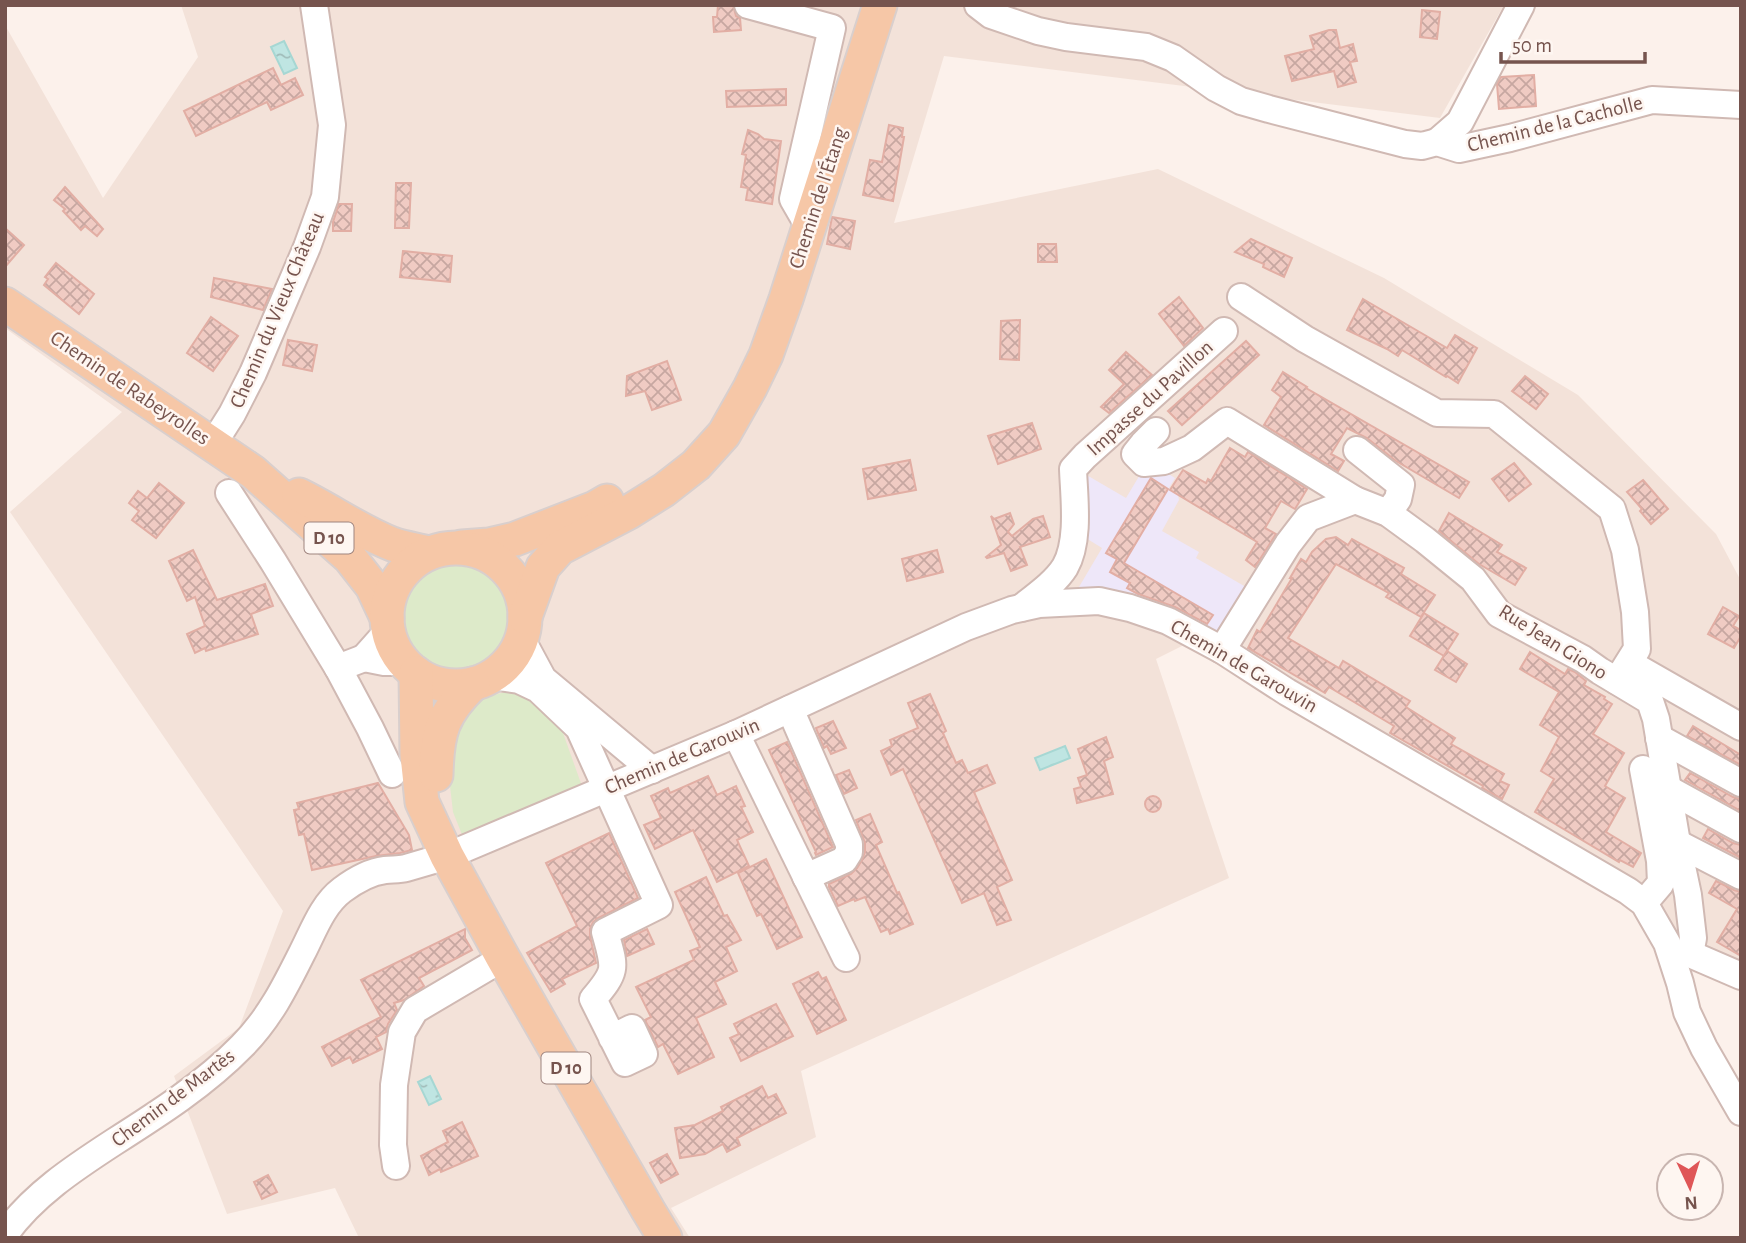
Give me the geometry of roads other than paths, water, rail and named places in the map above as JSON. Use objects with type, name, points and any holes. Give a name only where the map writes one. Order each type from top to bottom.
[{"type":"main road","name":"Chemin de l’Étang","points":[[523,628],[543,567],[560,548],[629,512],[664,490],[696,465],[724,434],[766,355],[880,5]]},
{"type":"main road","name":"Chemin de Rabeyrolles","points":[[5,304],[213,443],[241,483],[350,558],[372,586],[387,625]]},
{"type":"main road","name":"Chemin de l’Étang","points":[[442,550],[515,539],[595,508],[647,479],[695,447],[750,388]]},
{"type":"main road","name":"Chemin de Rabeyrolles","points":[[241,483],[326,508],[360,529],[392,544],[442,550]]},
{"type":"main road","points":[[442,550],[477,551],[496,561],[512,576],[522,595],[523,628],[510,660],[482,680],[453,686],[433,682],[410,668],[394,648],[387,625],[389,598],[398,580],[411,564],[442,550]]},
{"type":"main road","name":"D 10","points":[[410,668],[422,802],[444,849],[503,958],[666,1238]]},
{"type":"main road","name":"D 10","points":[[444,849],[435,773],[438,744],[443,722],[455,701],[482,680]]},
{"type":"street","name":"Chemin du Vieux Château","points":[[213,443],[232,414],[253,373],[307,247],[325,197],[332,125],[314,5]]},
{"type":"street","points":[[748,5],[834,17],[793,199],[808,225]]},
{"type":"street","name":"Chemin de la Cacholle","points":[[978,5],[991,15],[1038,31],[1146,47],[1173,58],[1216,88],[1233,96],[1269,109],[1405,144],[1422,146],[1437,142],[1460,149],[1652,100],[1741,105]]},
{"type":"street","points":[[1437,142],[1460,121],[1521,5]]},
{"type":"street","points":[[1241,297],[1305,339],[1437,413],[1494,414],[1612,509],[1625,550],[1635,612],[1637,649],[1623,672],[1741,727]]},
{"type":"street","name":"Impasse du Pavillon","points":[[1019,609],[1045,589],[1065,568],[1072,551],[1073,469],[1224,331]]},
{"type":"street","name":"Rue Jean Giono","points":[[1156,431],[1135,454],[1144,463],[1164,461],[1192,448],[1227,421],[1355,500],[1388,513],[1473,579],[1499,614],[1600,671],[1623,672],[1650,701],[1656,719],[1688,895],[1693,938],[1681,954]]},
{"type":"street","points":[[1357,450],[1401,485],[1398,499],[1388,513]]},
{"type":"street","points":[[241,483],[273,561],[338,668],[392,774]]},
{"type":"street","points":[[1222,650],[1288,544],[1308,518],[1355,500]]},
{"type":"street","name":"Chemin de Garouvin","points":[[444,849],[652,770],[966,627],[1039,604],[1099,601],[1168,621],[1222,650],[1287,692],[1628,891],[1644,903],[1681,954],[1687,1012],[1704,1048],[1741,1112]]},
{"type":"street","points":[[364,658],[387,625]]},
{"type":"street","points":[[523,628],[543,678],[652,770]]},
{"type":"street","points":[[338,668],[364,658],[410,668]]},
{"type":"street","points":[[482,680],[519,680],[538,689],[579,728],[659,905],[604,932],[613,962],[610,979],[593,999],[612,1038]]},
{"type":"street","points":[[790,709],[849,844],[849,852],[844,860],[806,877]]},
{"type":"street","points":[[736,734],[846,958]]},
{"type":"street","points":[[1659,738],[1741,783]]},
{"type":"street","points":[[1643,769],[1660,861],[1661,883],[1644,903]]},
{"type":"street","points":[[1668,789],[1741,829]]},
{"type":"street","points":[[1677,843],[1741,876]]},
{"type":"street","name":"Chemin de Martès","points":[[5,1234],[39,1196],[68,1173],[201,1082],[258,1030],[279,998],[324,910],[340,892],[359,878],[382,870],[403,869],[444,849]]},
{"type":"street","points":[[1681,954],[1741,976]]},
{"type":"street","points":[[396,1166],[393,1145],[394,1085],[402,1032],[415,1010],[503,958]]},
{"type":"water","points":[[284,41],[297,68],[284,74],[271,47]]},
{"type":"water","points":[[1065,746],[1070,758],[1040,770],[1035,758]]},
{"type":"water","points":[[430,1076],[441,1099],[429,1105],[418,1082]]}]
